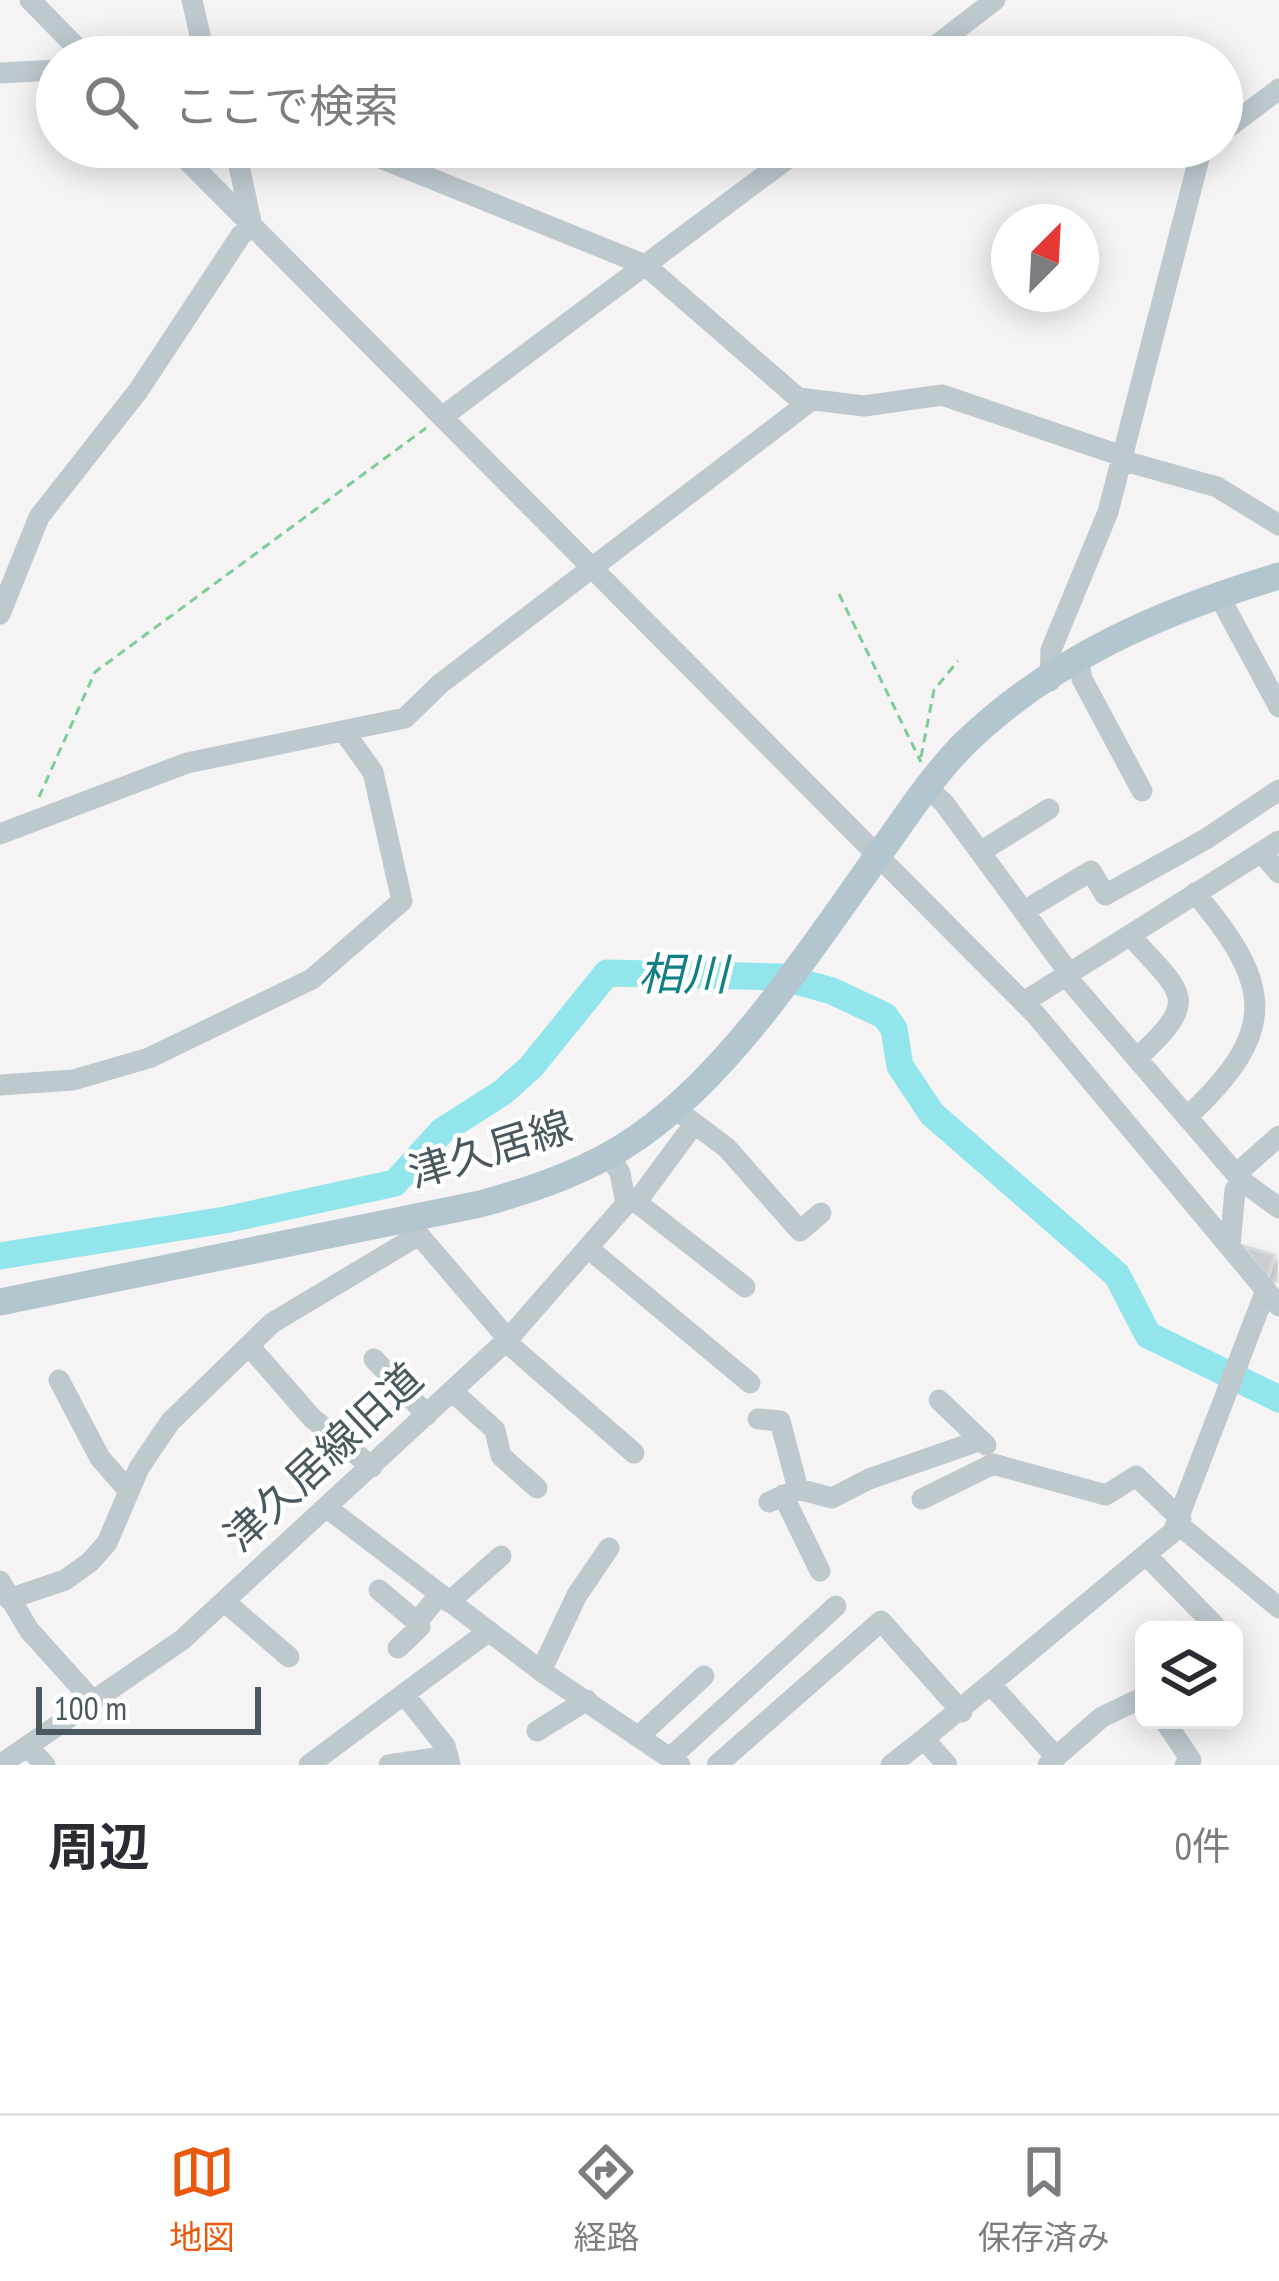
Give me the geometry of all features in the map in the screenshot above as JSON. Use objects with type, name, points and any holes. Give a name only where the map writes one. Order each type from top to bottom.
[{"type":"main road","name":"津久居線","points":[[0,1302],[417,1226],[532,1190],[680,1122],[926,788],[985,725],[1078,658],[1148,620],[1279,576]]},
{"type":"street","points":[[30,0],[65,36]]},
{"type":"street","points":[[192,0],[200,36]]},
{"type":"street","points":[[948,36],[995,0]]},
{"type":"street","points":[[0,73],[36,71]]},
{"type":"street","points":[[1243,116],[1279,89]]},
{"type":"street","points":[[195,168],[1024,1002],[1230,1246],[1267,1302],[1179,1521],[1148,1557],[891,1765]]},
{"type":"street","points":[[240,168],[252,226]]},
{"type":"street","points":[[404,168],[645,265],[786,392],[809,402],[864,406],[942,395],[1216,487],[1279,525]]},
{"type":"street","points":[[442,416],[775,168]]},
{"type":"street","points":[[1050,681],[1051,650],[1102,528],[1197,168]]},
{"type":"street","points":[[0,614],[44,509],[138,391],[241,235],[252,226]]},
{"type":"street","points":[[0,834],[187,764],[344,732],[417,711],[440,684],[809,402]]},
{"type":"street","points":[[1218,594],[1279,707]]},
{"type":"street","points":[[1078,658],[1082,679],[1142,791]]},
{"type":"street","points":[[0,1085],[73,1080],[171,1048],[312,979],[402,901],[373,772],[344,732]]},
{"type":"street","points":[[926,788],[1137,1058],[1239,1177],[1279,1208]]},
{"type":"street","points":[[1024,911],[1091,872],[1106,895],[1279,790]]},
{"type":"street","points":[[980,852],[1049,809]]},
{"type":"street","points":[[1024,1002],[1270,847],[1279,873]]},
{"type":"street","points":[[1188,1116],[1239,1065],[1256,1016],[1245,957],[1195,893]]},
{"type":"street","points":[[1130,935],[1176,989],[1180,1004],[1172,1027],[1137,1058]]},
{"type":"street","points":[[680,1122],[727,1148],[800,1231],[821,1213]]},
{"type":"street","name":"津久居線旧道","points":[[0,1765],[182,1640],[427,1415],[506,1340],[618,1217],[680,1122]]},
{"type":"street","points":[[1230,1246],[1239,1177],[1279,1136]]},
{"type":"street","points":[[609,1155],[632,1197],[746,1288]]},
{"type":"street","points":[[92,1700],[4,1590],[65,1580],[90,1562],[107,1544],[128,1490],[170,1422],[299,1304],[417,1226],[506,1340],[634,1453]]},
{"type":"street","points":[[589,1249],[750,1383]]},
{"type":"street","points":[[250,1347],[312,1418],[371,1467]]},
{"type":"street","points":[[374,1359],[427,1415]]},
{"type":"street","points":[[59,1380],[100,1458],[128,1490]]},
{"type":"street","points":[[452,1391],[495,1430],[501,1456],[537,1489]]},
{"type":"street","points":[[939,1400],[1004,1467]]},
{"type":"street","points":[[758,1419],[780,1421],[784,1495],[820,1571]]},
{"type":"street","points":[[784,1495],[832,1498],[869,1479],[982,1440]]},
{"type":"street","points":[[922,1499],[993,1464],[1106,1495],[1136,1475],[1179,1521],[1279,1608]]},
{"type":"street","points":[[326,1507],[541,1671],[675,1761],[836,1606]]},
{"type":"street","points":[[541,1671],[577,1595],[609,1548]]},
{"type":"street","points":[[417,1622],[501,1556]]},
{"type":"street","points":[[1148,1557],[1210,1621]]},
{"type":"street","points":[[379,1590],[420,1627],[398,1648]]},
{"type":"street","points":[[224,1601],[289,1657]]},
{"type":"street","points":[[717,1765],[881,1622],[962,1712]]},
{"type":"street","points":[[309,1765],[489,1630]]},
{"type":"street","points":[[639,1736],[704,1676]]},
{"type":"street","points":[[993,1687],[1052,1761],[1102,1717],[1135,1701]]},
{"type":"street","points":[[389,1765],[449,1760],[404,1694]]},
{"type":"street","points":[[537,1731],[574,1713],[587,1700]]},
{"type":"street","points":[[1169,1729],[1190,1763]]},
{"type":"street","points":[[924,1739],[947,1765]]},
{"type":"street","points":[[27,1746],[45,1765]]},
{"type":"path","points":[[27,824],[95,672],[442,416]]},
{"type":"path","points":[[838,594],[921,758],[926,788]]},
{"type":"path","points":[[921,758],[934,690],[958,661]]},
{"type":"building","points":[[1243,1246],[1274,1255],[1268,1279]]},
{"type":"waterway","name":"相川","points":[[0,1256],[225,1220],[395,1183],[442,1131],[503,1092],[531,1067],[607,973],[782,977],[832,991],[885,1016],[894,1029],[900,1066],[932,1114],[1117,1275],[1148,1335],[1279,1399]]}]
